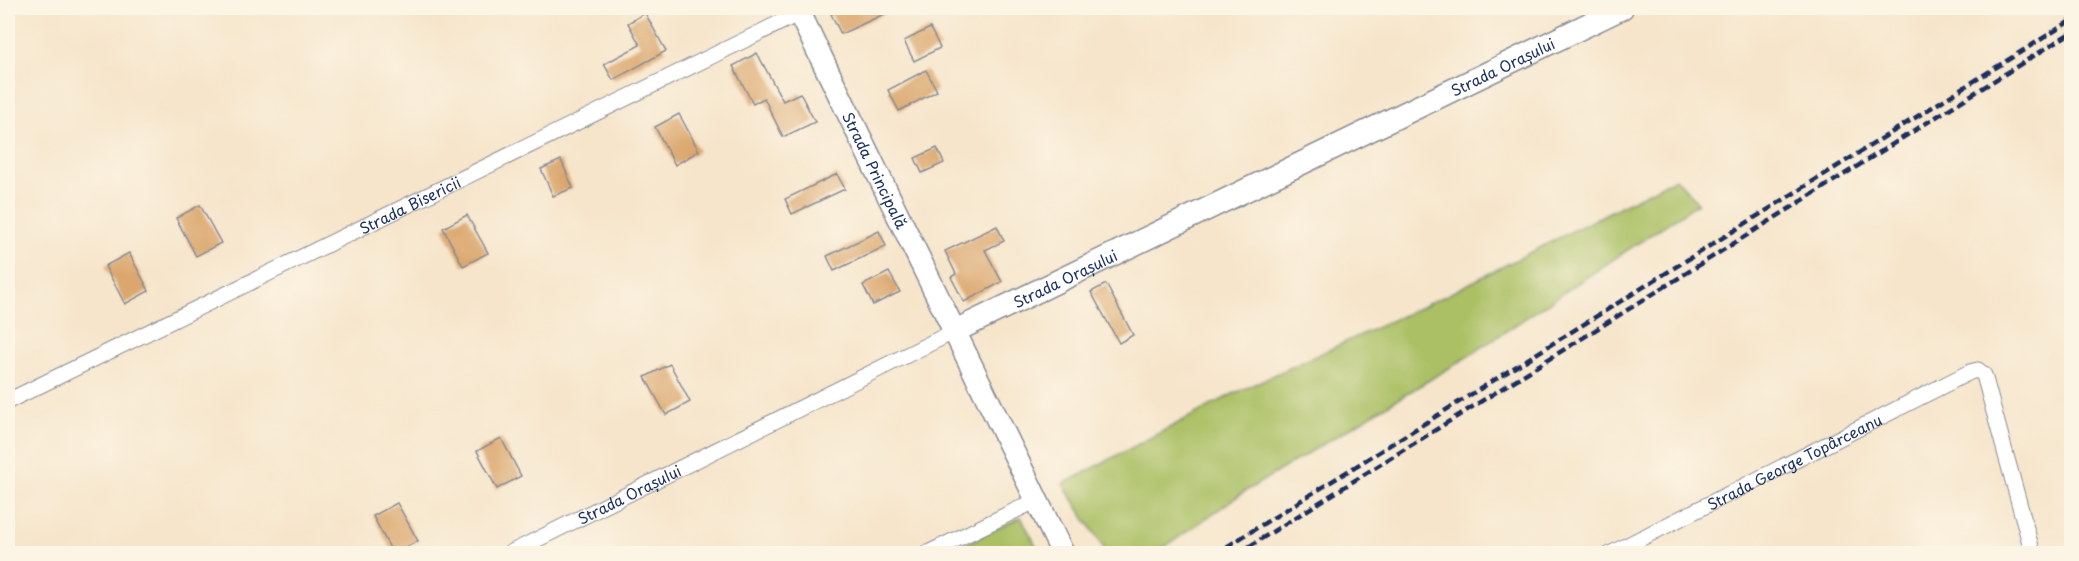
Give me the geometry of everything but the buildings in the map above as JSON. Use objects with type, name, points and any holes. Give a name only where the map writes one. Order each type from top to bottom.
[{"type":"main road","name":"Strada Orașului","points":[[955,331],[1622,8]]},
{"type":"main road","name":"Strada Principală","points":[[802,9],[1063,554]]},
{"type":"street","name":"Strada Bisericii","points":[[8,401],[802,9]]},
{"type":"street","name":"Strada Orașului","points":[[508,554],[955,331]]},
{"type":"street","name":"Strada George Topârceanu","points":[[1610,554],[1978,370],[1984,375],[2033,554]]},
{"type":"street","points":[[926,554],[1037,500]]},
{"type":"green space","points":[[1676,178],[1698,203],[1464,359],[1244,492],[1156,553],[1107,553],[1063,484],[1233,394],[1445,296]]},
{"type":"green space","points":[[1021,517],[1040,553],[946,553]]},
{"type":"railway","points":[[1215,554],[2072,20]]},
{"type":"railway","points":[[1237,554],[2072,32]]}]
